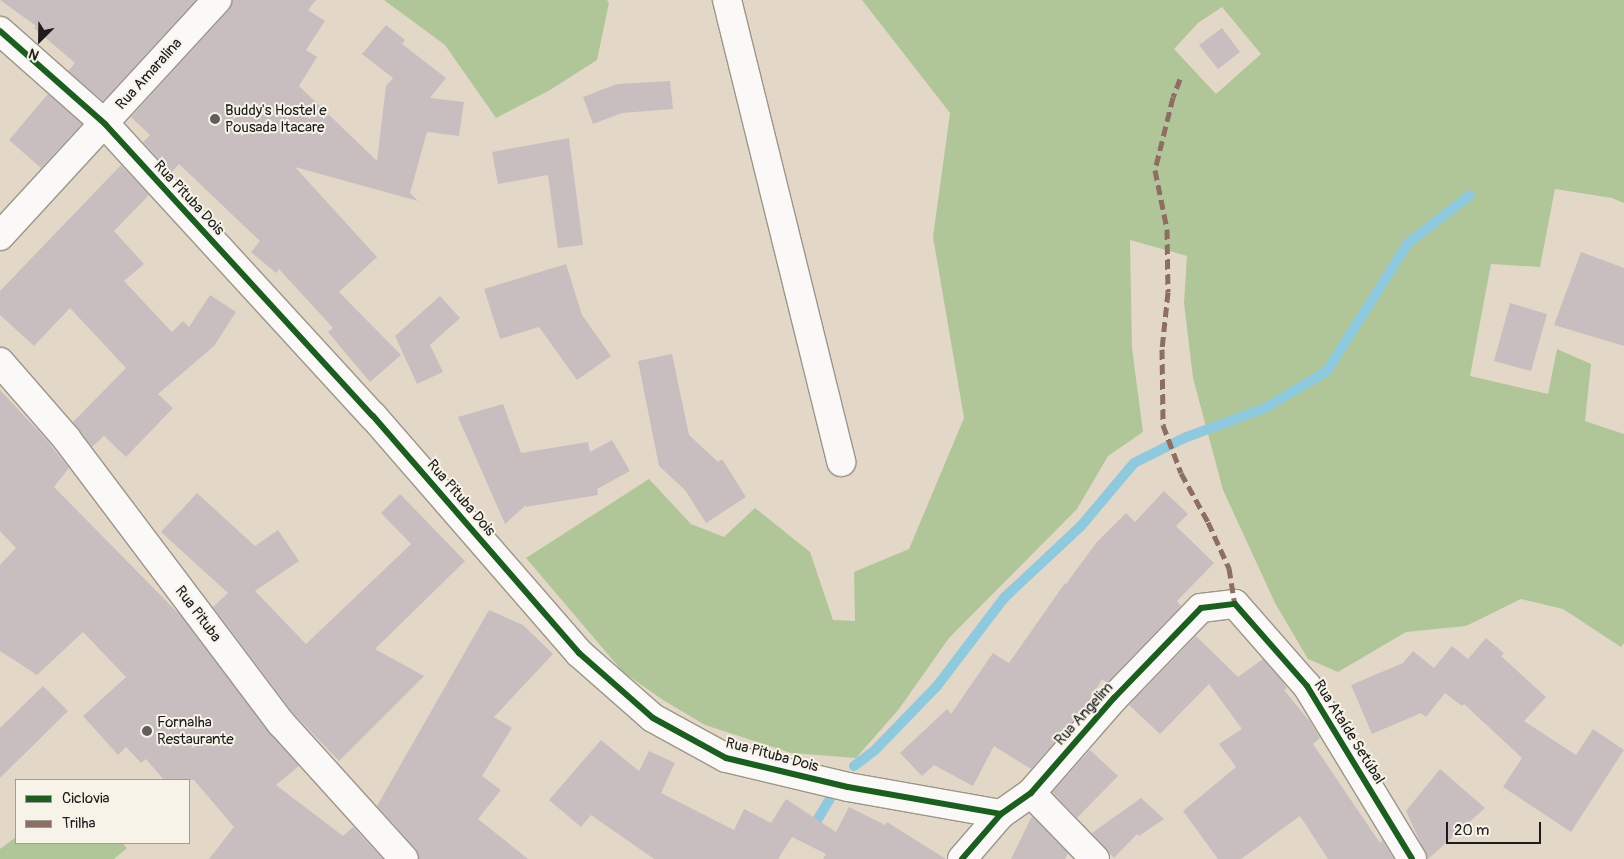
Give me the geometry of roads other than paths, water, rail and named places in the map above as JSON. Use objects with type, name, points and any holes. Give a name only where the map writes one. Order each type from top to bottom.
[{"type":"street","name":"Rua Amaralina","points":[[0,236],[217,0]]},
{"type":"street","points":[[727,0],[841,462]]},
{"type":"street","name":"Rua Pituba Dois","points":[[0,31],[105,124],[372,416],[579,653],[653,718],[726,758],[848,787],[1001,814]]},
{"type":"street","name":"Rua Pituba","points":[[0,362],[66,438],[281,724],[404,859]]},
{"type":"street","name":"Rua Angelim","points":[[962,859],[1001,814],[1031,793],[1114,698],[1201,608],[1235,604]]},
{"type":"street","name":"Rua Ataíde Setúbal","points":[[1235,604],[1307,686],[1412,859]]},
{"type":"street","points":[[1031,793],[1095,859]]},
{"type":"waterway","points":[[854,766],[875,750],[937,686],[1004,598],[1081,526],[1134,463],[1184,438],[1265,408],[1327,371],[1408,243],[1470,195]]},
{"type":"waterway","points":[[816,822],[829,800]]},
{"type":"place","name":"Buddy's Hostel e Pousada Itacare","points":[[215,119]]},
{"type":"place","name":"Fornalha Restaurante","points":[[147,731]]}]
